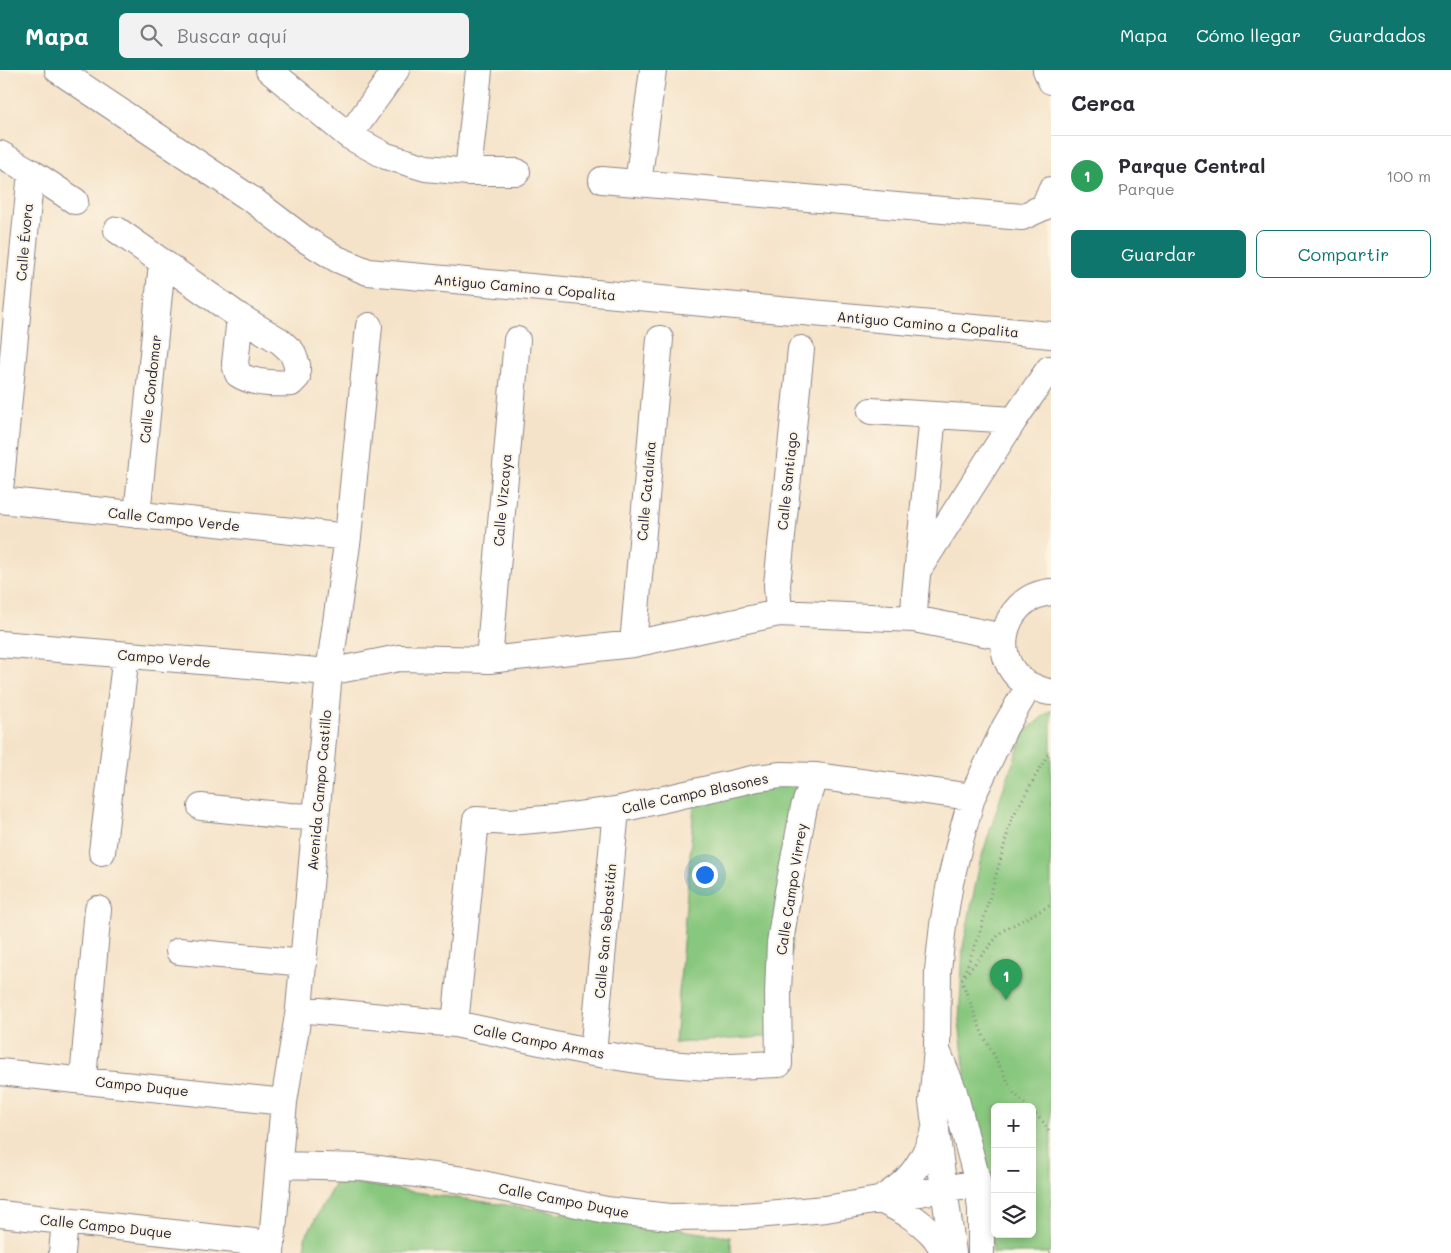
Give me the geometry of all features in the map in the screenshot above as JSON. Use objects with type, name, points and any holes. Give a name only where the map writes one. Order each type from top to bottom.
[{"type":"street","name":"Antiguo Camino a Copalita","points":[[58,70],[254,201],[303,238],[337,259],[368,272],[1051,335]]},
{"type":"street","points":[[269,70],[349,136],[386,156],[426,168],[468,172],[518,172]]},
{"type":"street","points":[[349,136],[396,70]]},
{"type":"street","points":[[468,172],[479,70]]},
{"type":"street","points":[[638,183],[653,70]]},
{"type":"street","points":[[1046,70],[1051,81]]},
{"type":"street","points":[[0,154],[75,201]]},
{"type":"street","name":"Calle Évora","points":[[0,490],[31,172]]},
{"type":"street","points":[[602,180],[1022,217],[1044,207],[1051,190]]},
{"type":"street","points":[[117,230],[240,317]]},
{"type":"street","name":"Calle Condomar","points":[[137,515],[162,263]]},
{"type":"street","name":"Avenida Campo Castillo","points":[[272,1249],[284,1102],[299,1010],[304,963],[329,672],[348,537],[369,326]]},
{"type":"street","name":"Calle Cataluña","points":[[632,644],[660,339]]},
{"type":"street","name":"Calle Vizcaya","points":[[489,660],[517,340]]},
{"type":"street","name":"Calle Santiago","points":[[779,613],[777,585],[801,349]]},
{"type":"street","points":[[918,570],[1049,369]]},
{"type":"street","points":[[871,410],[1014,420]]},
{"type":"street","points":[[914,619],[933,415]]},
{"type":"street","name":"Calle Campo Verde","points":[[0,500],[348,537]]},
{"type":"street","points":[[953,1253],[932,1102],[937,1050],[938,970],[943,925],[950,883],[972,797],[1005,727],[1040,689],[1018,677],[1009,665],[1004,637],[1008,622],[1016,609],[1027,599],[1041,593],[1051,592]]},
{"type":"street","name":"Campo Verde","points":[[0,644],[329,672],[399,658],[489,660],[632,644],[779,613],[914,619],[1004,637]]},
{"type":"street","points":[[102,852],[126,655]]},
{"type":"street","name":"Calle Campo Blasones","points":[[455,1024],[476,820],[519,821],[616,810],[757,778],[781,775],[815,776],[972,797]]},
{"type":"street","name":"Calle Campo Virrey","points":[[779,1064],[778,993],[780,944],[804,807],[815,776]]},
{"type":"street","points":[[201,807],[316,817]]},
{"type":"street","name":"Calle San Sebastián","points":[[593,1053],[616,810]]},
{"type":"street","points":[[82,1080],[98,909]]},
{"type":"street","points":[[179,951],[304,963]]},
{"type":"street","name":"Calle Campo Armas","points":[[299,1010],[455,1024],[593,1053],[656,1063],[707,1067],[779,1064]]},
{"type":"street","points":[[937,1050],[954,1092],[978,1183],[981,1210],[981,1253]]},
{"type":"street","name":"Campo Duque","points":[[0,1072],[284,1102]]},
{"type":"street","name":"Calle Campo Duque","points":[[880,1200],[909,1178],[925,1154],[936,1128]]},
{"type":"street","name":"Calle Campo Duque","points":[[279,1165],[363,1167],[464,1180],[606,1210],[670,1217],[743,1216],[826,1209],[978,1183]]},
{"type":"street","points":[[880,1200],[902,1210],[917,1220],[935,1236],[945,1253]]},
{"type":"street","name":"Calle Campo Duque","points":[[0,1214],[272,1249]]},
{"type":"street","points":[[62,1253],[65,1221]]},
{"type":"path","points":[[1024,1103],[1014,1093],[982,1034],[961,980],[980,932],[1012,818],[1048,754],[1051,754]]},
{"type":"path","points":[[961,980],[1002,931],[1051,905]]},
{"type":"path","points":[[1036,1116],[1051,1134]]},
{"type":"green space","points":[[1051,710],[1051,1253],[992,1253],[992,1238],[1036,1238],[1036,1103],[991,1103],[991,1188],[986,1160],[968,1100],[959,1021],[963,947],[980,862],[1004,787],[1025,731]]},
{"type":"green space","points":[[815,776],[779,1036],[675,1043],[695,792]]},
{"type":"green space","points":[[335,1183],[359,1184],[730,1237],[732,1253],[305,1253],[305,1238]]},
{"type":"place","name":"Parque Central","points":[[1006,1000]]}]
